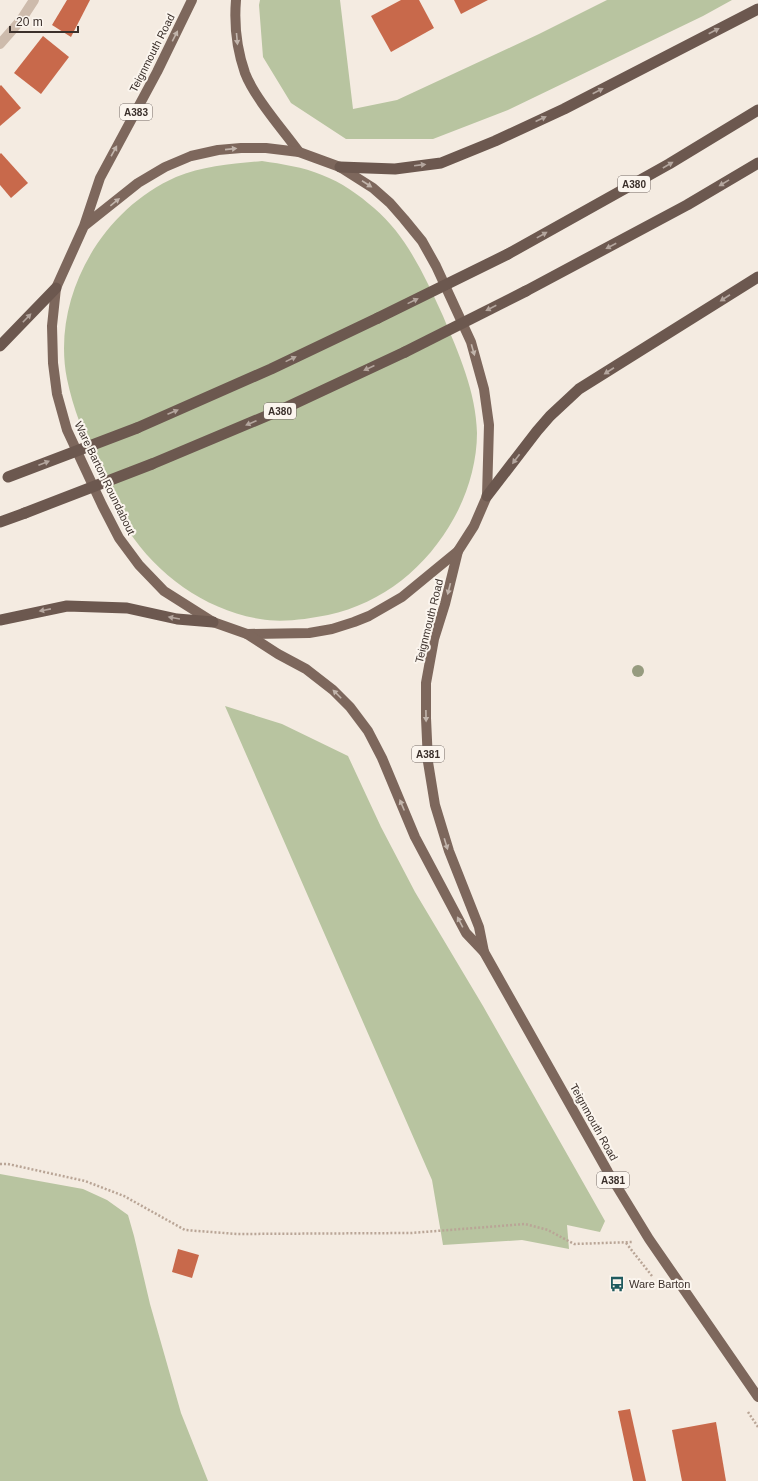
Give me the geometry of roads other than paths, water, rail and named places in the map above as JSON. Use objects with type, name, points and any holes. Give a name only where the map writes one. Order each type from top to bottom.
[{"type":"highway","points":[[340,167],[395,169],[440,163],[495,141],[564,109],[758,9]]},
{"type":"highway","name":"A380","points":[[4,478],[137,428],[271,369],[378,318],[508,254],[669,164],[758,110]]},
{"type":"highway","name":"A380","points":[[0,522],[152,464],[283,409],[405,352],[526,291],[687,205],[758,163]]},
{"type":"highway","points":[[487,496],[542,426],[559,407],[579,389],[758,278]]},
{"type":"highway","points":[[0,346],[56,288]]},
{"type":"highway","points":[[0,620],[67,606],[127,608],[177,619],[212,622]]},
{"type":"main road","name":"Teignmouth Road","points":[[84,226],[100,178],[157,72],[192,0]]},
{"type":"main road","points":[[236,0],[235,13],[238,49],[245,74],[259,99],[299,152]]},
{"type":"main road","name":"Ware Barton Roundabout","points":[[266,148],[299,152],[340,167],[373,188],[390,203],[422,241],[436,266],[471,342],[482,384],[489,426],[487,496],[474,526],[458,551],[402,597],[370,616],[332,629],[309,633],[247,634],[212,622],[164,591],[139,565],[119,538],[67,430],[57,394],[52,341],[56,288],[84,226],[138,183],[165,167],[191,156],[218,150],[266,148]]},
{"type":"main road","name":"Teignmouth Road","points":[[458,551],[445,604],[434,639],[426,683],[428,762],[435,805],[449,851],[479,927],[484,952]]},
{"type":"main road","name":"Teignmouth Road","points":[[247,634],[278,654],[306,669],[328,686],[350,707],[363,725],[382,758],[415,837],[466,933],[484,952],[608,1172],[649,1239],[758,1397]]},
{"type":"street","points":[[0,44],[21,20],[34,0]]},
{"type":"place","name":"Ware Barton","points":[[617,1284]]}]
